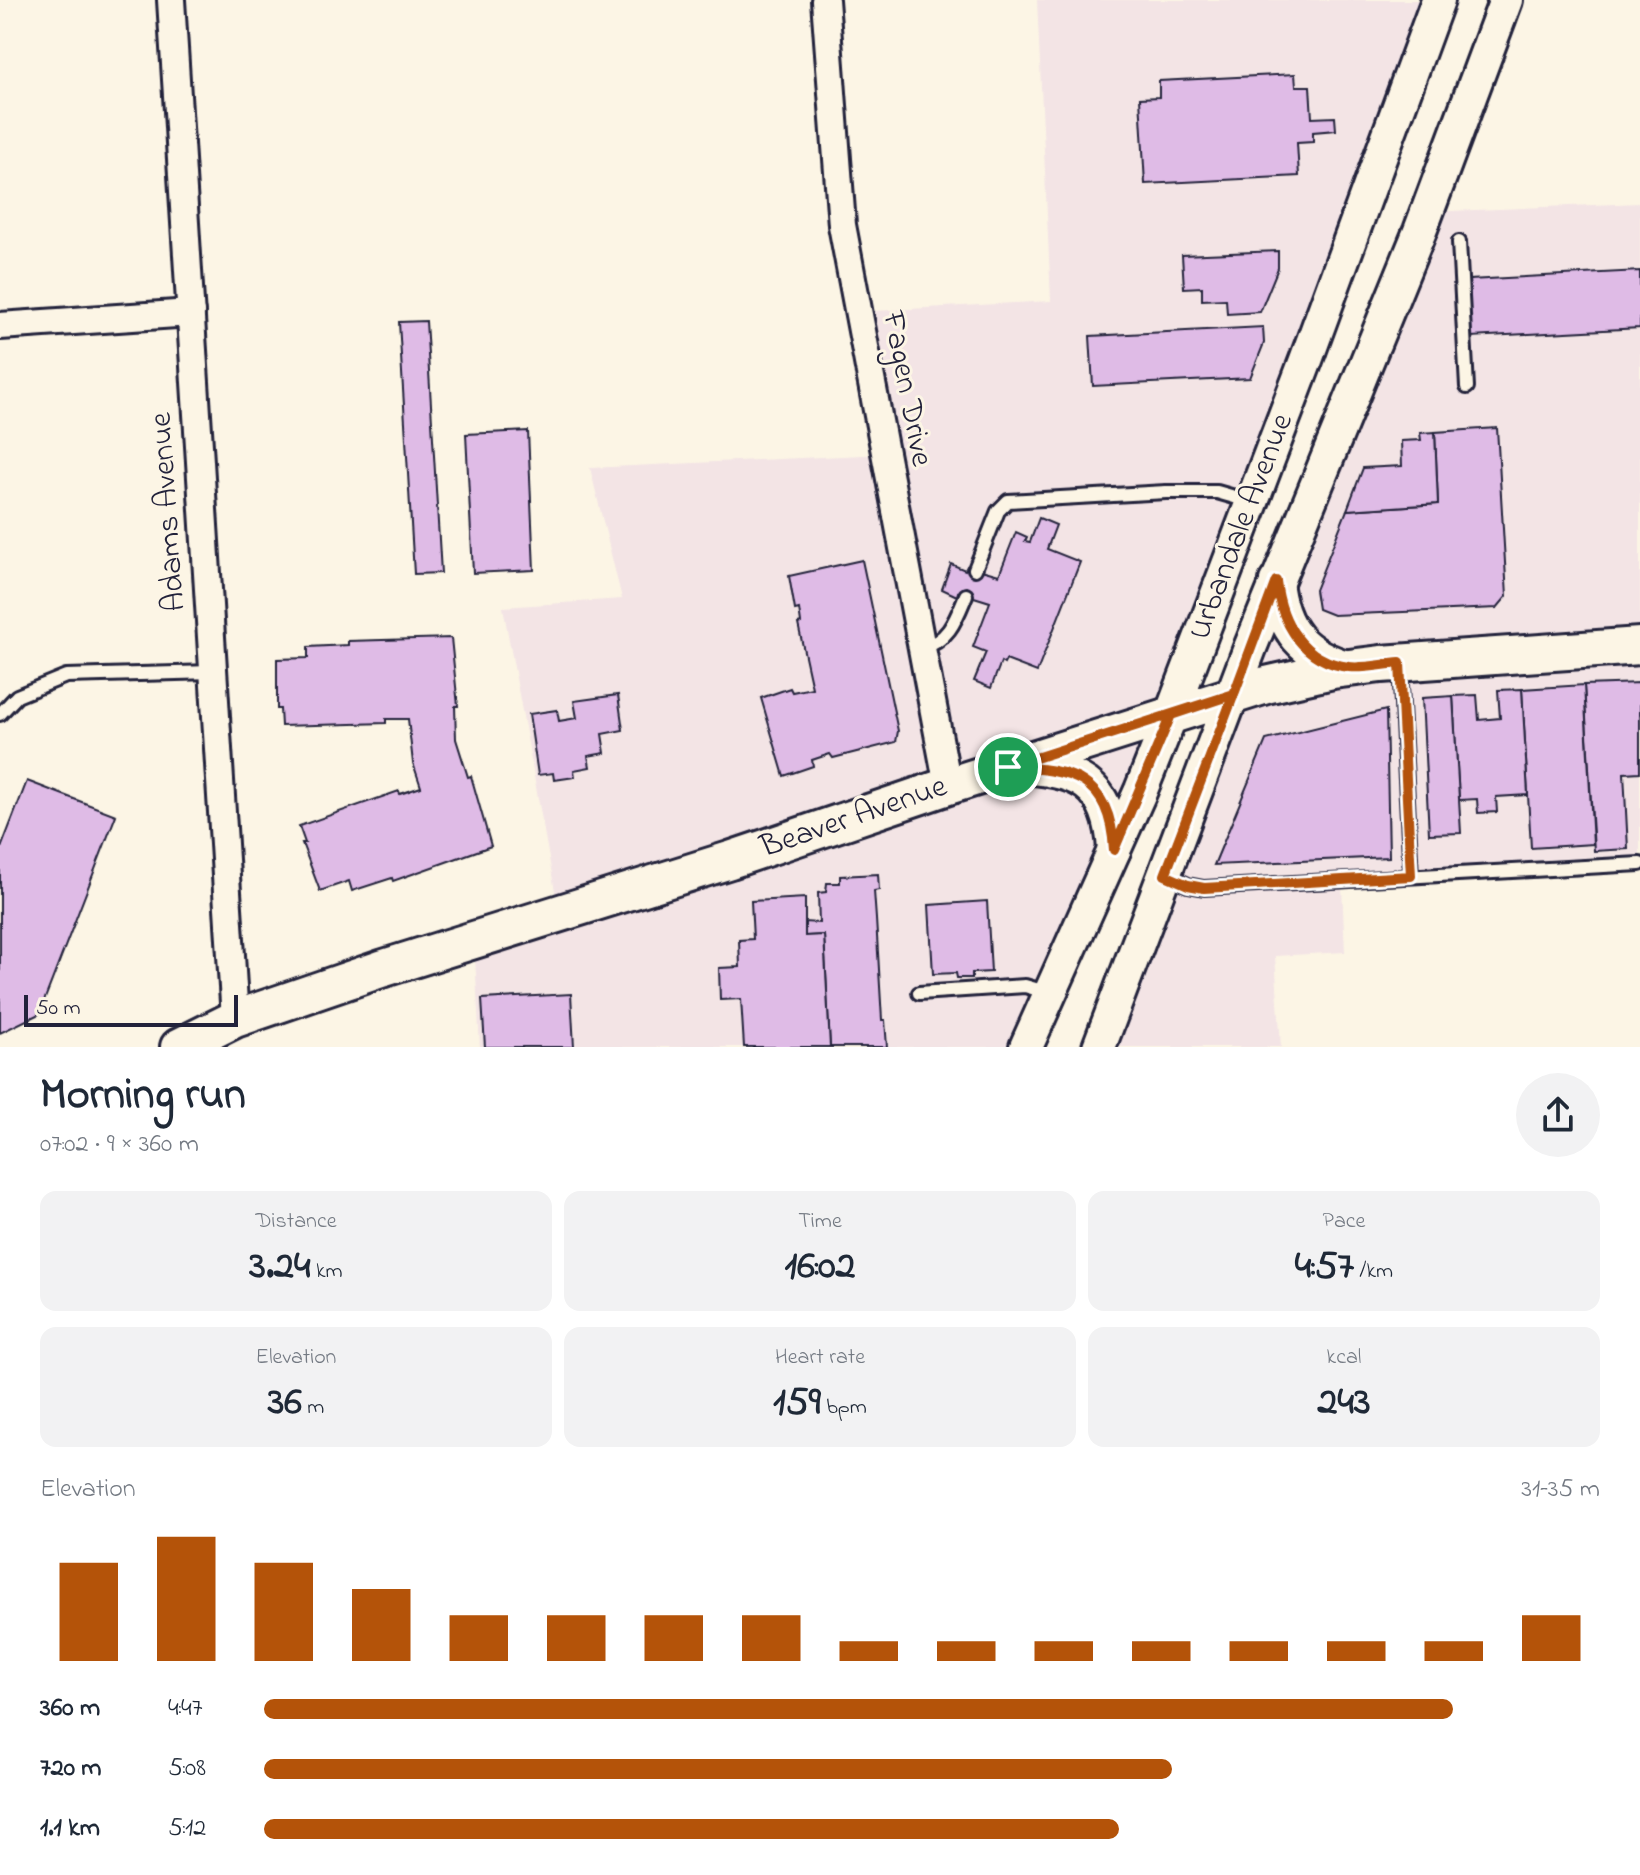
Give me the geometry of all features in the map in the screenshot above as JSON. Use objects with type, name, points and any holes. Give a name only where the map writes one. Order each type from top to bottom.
[{"type":"main road","name":"Beaver Avenue","points":[[179,1047],[235,1019],[381,969],[730,860],[1234,694],[1296,677],[1350,668],[1640,646]]},
{"type":"street","name":"Adams Avenue","points":[[171,0],[235,1019]]},
{"type":"street","name":"Fagen Drive","points":[[825,0],[842,225],[948,786]]},
{"type":"street","name":"Urbandale Avenue","points":[[1026,1047],[1171,715],[1438,0]]},
{"type":"street","name":"Urbandale Avenue","points":[[1099,1047],[1276,581],[1420,231],[1506,0]]},
{"type":"street","points":[[0,326],[191,313]]},
{"type":"street","points":[[1276,581],[1282,617],[1297,638],[1320,657],[1350,668]]},
{"type":"street","points":[[1008,767],[1054,770],[1087,784],[1099,794],[1110,816],[1114,850]]},
{"type":"lane","points":[[1459,242],[1467,387]]},
{"type":"lane","points":[[975,569],[998,511],[1008,501],[1217,492],[1252,502]]},
{"type":"lane","points":[[921,648],[946,635],[966,595]]},
{"type":"lane","points":[[1400,663],[1411,876]]},
{"type":"lane","points":[[0,714],[17,696],[66,676],[213,672]]},
{"type":"lane","points":[[1165,875],[1204,888],[1640,864]]},
{"type":"lane","points":[[919,993],[1025,986],[1049,993]]},
{"type":"shaded area","points":[[1037,0],[1438,0],[1026,1047],[480,1047],[474,940],[559,913],[503,607],[622,599],[590,468],[884,454],[857,312],[1051,301]]},
{"type":"shaded area","points":[[1640,203],[1640,871],[1342,887],[1345,952],[1275,956],[1281,1047],[1100,1047],[1427,212]]},
{"type":"building","points":[[1295,74],[1296,86],[1310,86],[1312,118],[1335,117],[1336,130],[1313,132],[1313,142],[1297,143],[1299,176],[1145,184],[1140,98],[1159,97],[1159,81]]},
{"type":"building","points":[[1278,251],[1278,268],[1260,312],[1227,314],[1226,299],[1202,300],[1202,287],[1184,288],[1182,255]]},
{"type":"building","points":[[1640,271],[1640,328],[1471,337],[1469,280]]},
{"type":"building","points":[[426,321],[441,573],[414,574],[399,322]]},
{"type":"building","points":[[1263,327],[1264,343],[1250,378],[1093,386],[1090,336]]},
{"type":"building","points":[[1497,428],[1507,596],[1497,608],[1333,615],[1318,609],[1315,590],[1347,510],[1438,504],[1435,432]]},
{"type":"building","points":[[528,431],[534,570],[473,573],[466,434]]},
{"type":"building","points":[[1435,432],[1438,504],[1347,510],[1363,468],[1402,466],[1401,441],[1421,440],[1420,433]]},
{"type":"building","points":[[1039,518],[1056,525],[1047,549],[1080,562],[1037,672],[1006,660],[1004,664],[1001,662],[991,688],[974,681],[986,652],[973,647],[990,602],[958,592],[957,596],[942,589],[951,564],[965,570],[967,566],[999,575],[1016,532],[1030,542]]},
{"type":"building","points":[[862,560],[898,731],[896,742],[833,758],[830,754],[812,760],[813,766],[784,776],[761,698],[790,688],[792,692],[812,688],[798,624],[801,623],[799,609],[795,610],[789,576]]},
{"type":"building","points":[[451,638],[458,706],[455,706],[456,739],[468,777],[471,776],[491,846],[393,881],[392,878],[352,891],[349,881],[320,891],[299,826],[399,791],[400,794],[421,787],[413,763],[408,719],[386,719],[386,723],[281,726],[280,709],[277,709],[277,659],[308,658],[308,647],[348,645],[348,641]]},
{"type":"building","points":[[1640,683],[1640,772],[1624,773],[1628,849],[1594,851],[1584,685]]},
{"type":"building","points":[[1584,685],[1593,844],[1531,848],[1522,689]]},
{"type":"building","points":[[1522,689],[1528,795],[1496,797],[1497,812],[1478,813],[1477,799],[1459,800],[1453,696],[1477,695],[1479,720],[1500,718],[1498,690]]},
{"type":"building","points":[[618,695],[623,730],[602,734],[605,753],[588,756],[590,767],[574,770],[575,777],[554,780],[553,773],[538,775],[529,714],[557,710],[559,721],[577,718],[574,701]]},
{"type":"building","points":[[1453,696],[1461,833],[1429,834],[1422,698]]},
{"type":"building","points":[[1386,710],[1389,857],[1214,865],[1266,740]]},
{"type":"building","points":[[27,781],[116,815],[39,1014],[0,1033],[0,851]]},
{"type":"building","points":[[878,874],[879,890],[874,891],[882,1020],[885,1020],[887,1047],[830,1047],[824,935],[805,936],[804,922],[819,923],[818,893],[826,892],[827,883],[840,883],[840,876]]},
{"type":"building","points":[[805,898],[805,936],[824,935],[830,1047],[744,1047],[741,999],[720,1000],[719,968],[740,967],[739,940],[753,939],[751,901]]},
{"type":"building","points":[[987,901],[991,972],[972,973],[972,978],[957,978],[956,973],[933,974],[929,905]]},
{"type":"building","points":[[571,994],[574,1047],[485,1047],[482,999]]},
{"type":"route","points":[[1008,767],[1054,770],[1087,784],[1099,794],[1106,806],[1113,830],[1114,850],[1171,715],[1234,694],[1276,581],[1282,617],[1297,638],[1320,657],[1350,668],[1400,663],[1411,876],[1204,888],[1165,875],[1234,694],[1008,767]]}]
